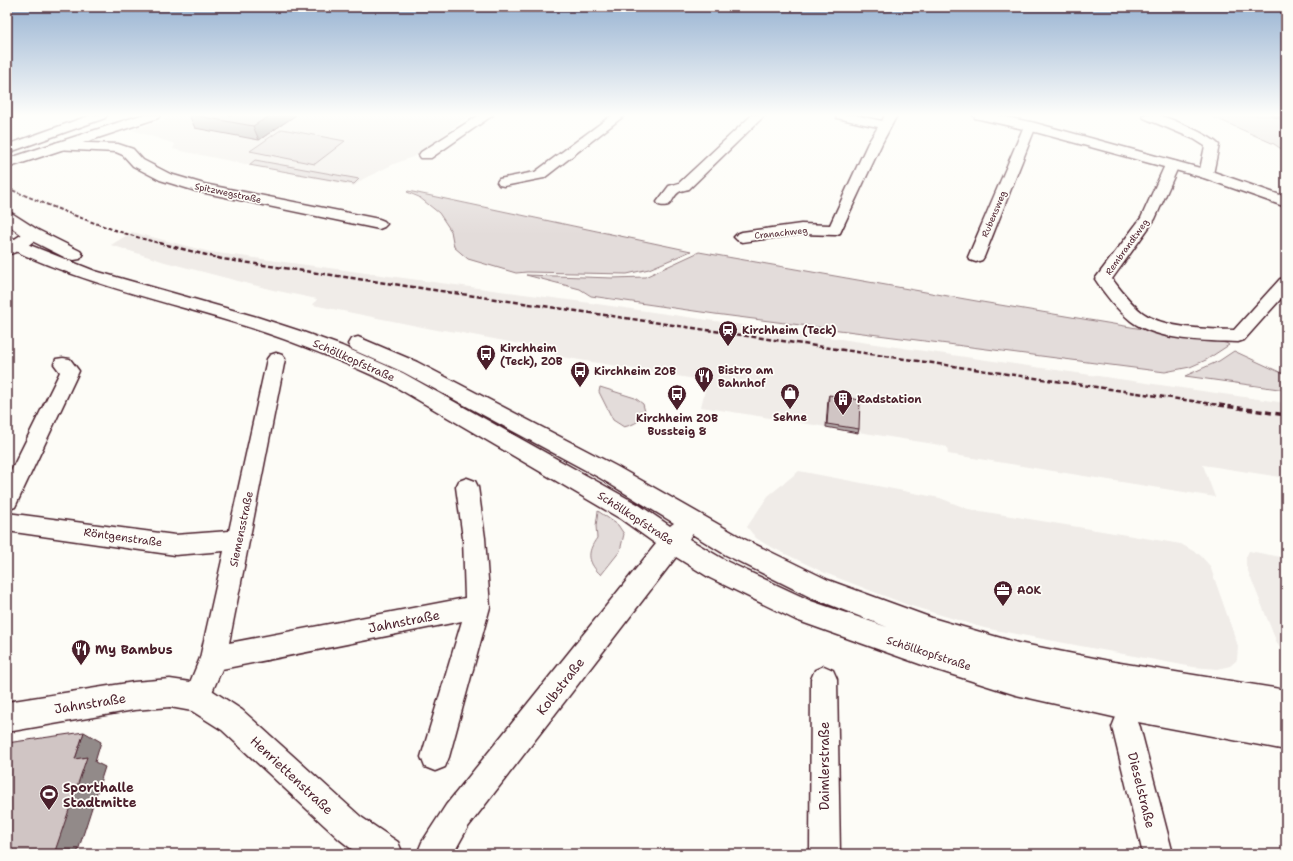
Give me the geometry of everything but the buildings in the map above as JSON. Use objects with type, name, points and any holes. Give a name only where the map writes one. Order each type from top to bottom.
[{"type":"main road","points":[[12,162],[32,155]]},
{"type":"main road","points":[[1139,155],[1206,174],[1286,202]]},
{"type":"main road","name":"Schöllkopfstraße","points":[[7,217],[14,242]]},
{"type":"main road","name":"Schöllkopfstraße","points":[[14,242],[56,248],[86,261],[318,328],[368,348],[410,367],[608,472],[735,547],[819,589],[932,631],[1018,656],[1107,674],[1286,704]]},
{"type":"main road","name":"Schöllkopfstraße","points":[[14,242],[86,274],[259,324],[314,342],[360,360],[396,378],[630,512],[673,542],[719,570],[805,610],[928,654],[1016,681],[1122,704],[1286,736]]},
{"type":"main road","name":"Kolbstraße","points":[[434,854],[457,816],[689,520]]},
{"type":"main road","name":"Jahnstraße","points":[[7,717],[170,692],[197,697]]},
{"type":"main road","name":"Henriettenstraße","points":[[197,697],[232,720],[350,828],[386,854]]},
{"type":"street","name":"Spitzwegstraße","points":[[131,155],[138,163],[165,177],[201,188],[379,224]]},
{"type":"street","points":[[504,182],[539,175],[565,155]]},
{"type":"street","points":[[664,202],[674,189],[684,186],[716,155]]},
{"type":"street","name":"Cranachweg","points":[[742,237],[801,229],[835,230],[871,155]]},
{"type":"street","name":"Rubensweg","points":[[976,257],[1018,155]]},
{"type":"street","points":[[1206,174],[1210,155]]},
{"type":"street","name":"Rembrandtweg","points":[[1172,164],[1148,220],[1103,279],[1138,319],[1163,328],[1198,334],[1238,336],[1286,283]]},
{"type":"street","name":"Siemensstraße","points":[[197,697],[213,658],[276,359]]},
{"type":"street","points":[[7,500],[70,371],[63,364]]},
{"type":"street","points":[[435,757],[478,607],[474,538],[467,487]]},
{"type":"street","name":"Röntgenstraße","points":[[7,522],[175,545],[239,540]]},
{"type":"street","name":"Jahnstraße","points":[[213,658],[478,607]]},
{"type":"street","name":"Daimlerstraße","points":[[824,679],[825,854]]},
{"type":"street","name":"Dieselstraße","points":[[1126,727],[1158,854]]},
{"type":"shaded area","points":[[202,155],[416,155],[363,179],[354,186]]},
{"type":"shaded area","points":[[271,155],[327,155],[315,164]]},
{"type":"shaded area","points":[[255,160],[359,179],[354,184],[249,165]]},
{"type":"shaded area","points":[[407,192],[691,251],[649,269],[627,274],[516,273],[468,259],[454,247],[451,231],[439,213],[419,197]]},
{"type":"shaded area","points":[[132,232],[210,252],[583,302],[1286,403],[1286,478],[1203,465],[1215,497],[948,454],[947,447],[934,444],[701,407],[707,381],[562,357],[525,345],[457,332],[442,331],[313,305],[317,299],[273,290],[165,262],[111,245]]},
{"type":"shaded area","points":[[699,252],[1226,343],[1229,345],[1206,360],[1190,367],[1165,372],[715,314],[591,296],[580,289],[526,275],[612,278],[645,277]]},
{"type":"shaded area","points":[[1234,351],[1286,375],[1286,390],[1185,376],[1219,361]]},
{"type":"shaded area","points":[[600,387],[635,398],[643,404],[645,412],[637,422],[624,427],[613,420],[599,392]]},
{"type":"shaded area","points":[[799,471],[940,498],[968,509],[1181,544],[1200,555],[1210,566],[1238,646],[1237,660],[1230,666],[1218,669],[1193,667],[984,628],[908,605],[825,573],[767,545],[756,538],[747,527],[768,496]]},
{"type":"shaded area","points":[[598,511],[618,525],[624,534],[620,551],[601,575],[593,566],[590,558],[591,548],[597,538],[596,526]]},
{"type":"shaded area","points":[[1249,551],[1286,558],[1286,657],[1277,643],[1246,566],[1246,557]]},
{"type":"railway","points":[[7,188],[103,226],[159,243]]},
{"type":"railway","points":[[159,243],[163,244]]},
{"type":"railway","points":[[159,243],[222,259],[1226,406]]},
{"type":"railway","points":[[1219,405],[1286,415]]},
{"type":"place","name":"Kirchheim (Teck)","points":[[728,347]]},
{"type":"place","name":"Kirchheim (Teck), ZOB","points":[[486,371]]},
{"type":"place","name":"Kirchheim ZOB","points":[[580,388]]},
{"type":"place","name":"Bistro am Bahnhof","points":[[704,393]]},
{"type":"place","name":"Sehne","points":[[790,410]]},
{"type":"place","name":"Kirchheim ZOB Bussteig 8","points":[[677,411]]},
{"type":"place","name":"Radstation","points":[[843,416]]},
{"type":"place","name":"AOK","points":[[1003,607]]},
{"type":"place","name":"My Bambus","points":[[81,666]]},
{"type":"place","name":"Sporthalle Stadtmitte","points":[[49,811]]}]
